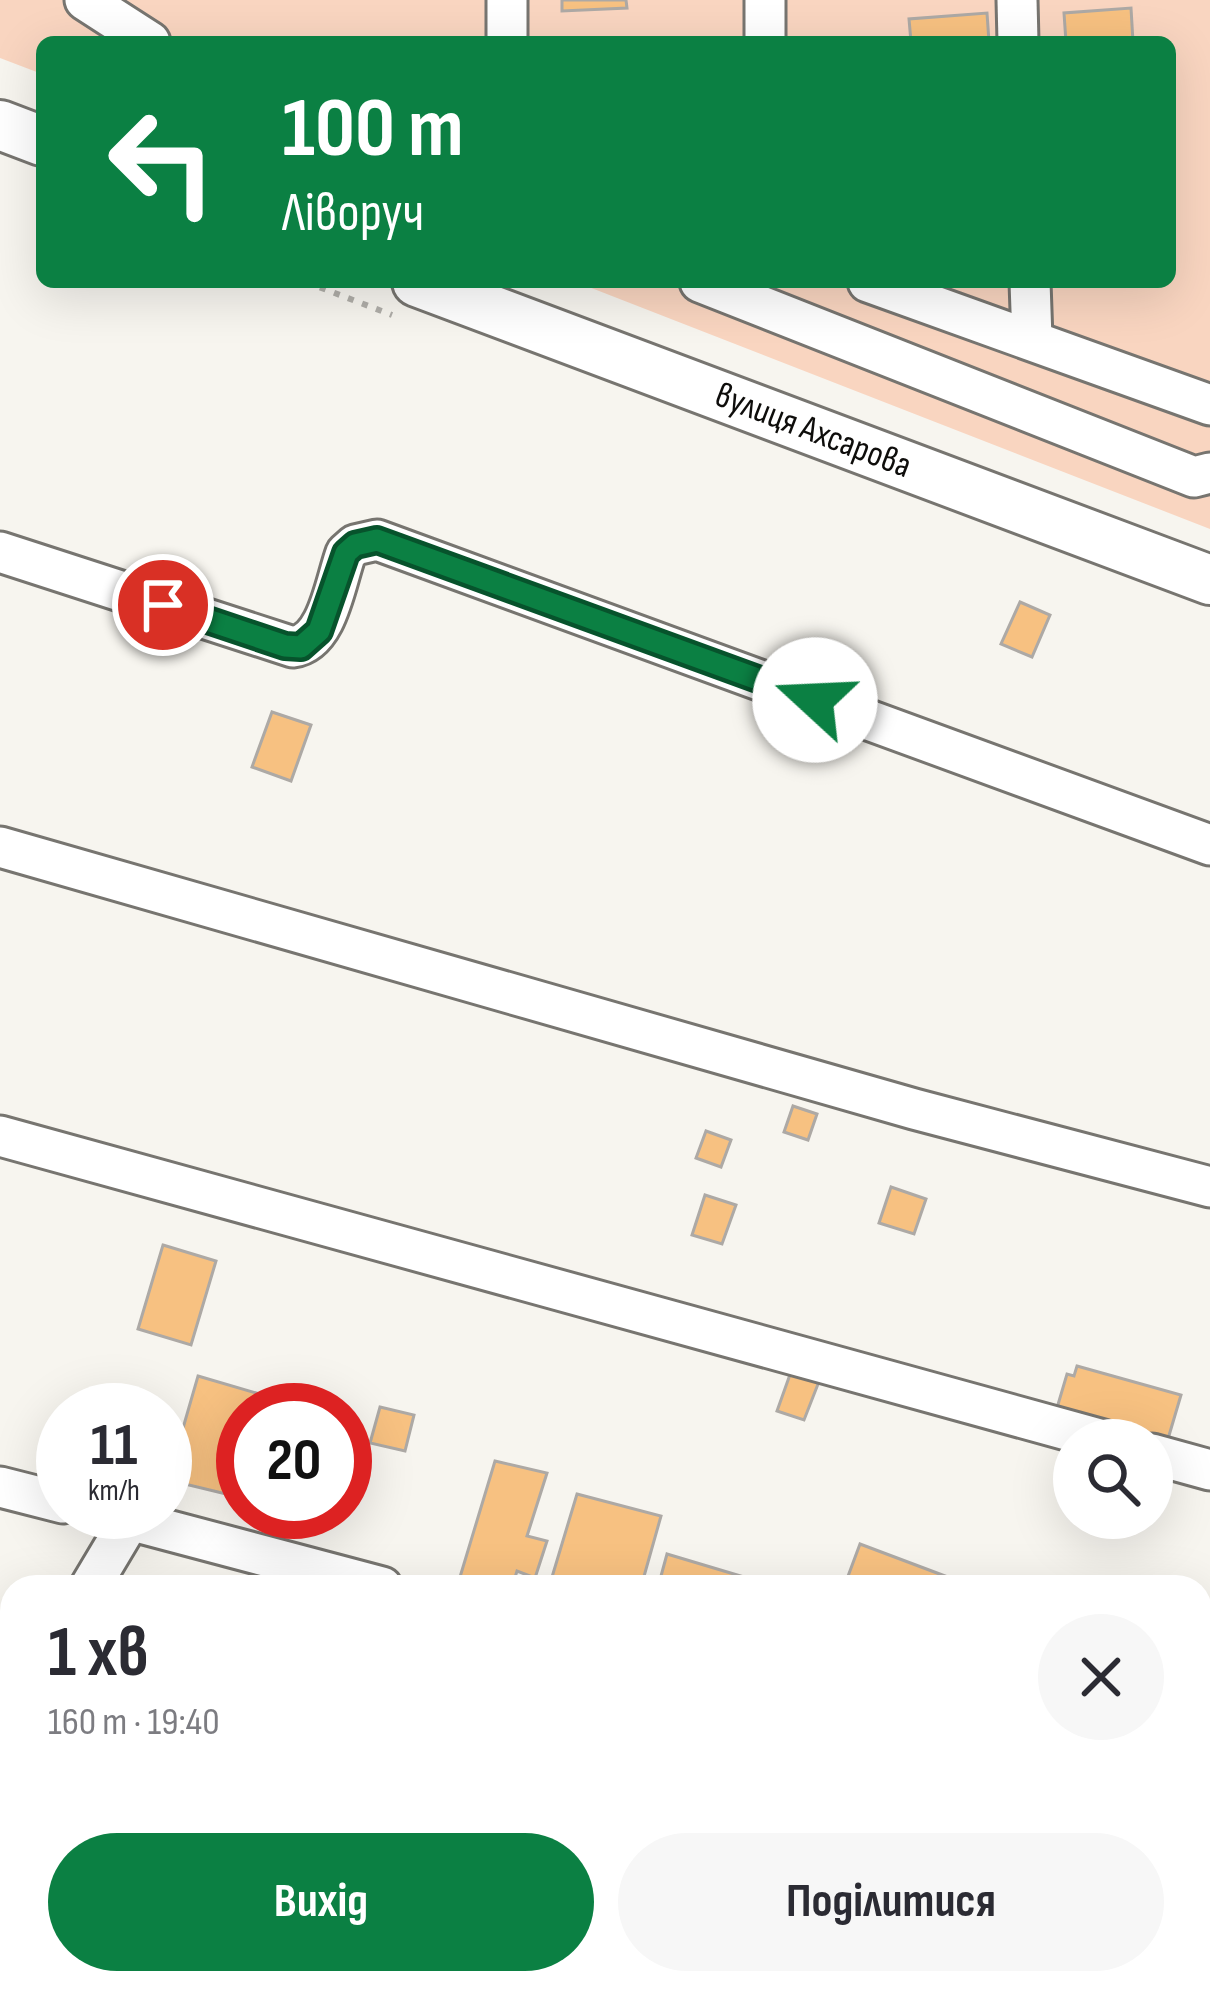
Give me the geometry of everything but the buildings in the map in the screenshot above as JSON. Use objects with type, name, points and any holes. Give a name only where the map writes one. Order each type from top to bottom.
[{"type":"main road","points":[[0,125],[36,139]]},
{"type":"main road","name":"вулиця Ахсарова","points":[[433,288],[1210,580]]},
{"type":"street","points":[[86,0],[142,36]]},
{"type":"street","points":[[507,0],[507,36]]},
{"type":"street","points":[[764,0],[765,36]]},
{"type":"street","points":[[1016,0],[1018,36]]},
{"type":"street","points":[[715,288],[1194,477],[1210,472]]},
{"type":"street","points":[[885,288],[1210,405]]},
{"type":"street","points":[[1030,288],[1032,339]]},
{"type":"street","points":[[0,552],[293,647],[308,643],[319,631],[346,553],[355,545],[377,540],[1210,845]]},
{"type":"street","points":[[0,848],[914,1109],[1210,1187]]},
{"type":"street","points":[[0,1136],[1053,1426]]},
{"type":"street","points":[[1173,1460],[1210,1470]]},
{"type":"street","points":[[0,1487],[36,1496]]},
{"type":"street","points":[[94,1575],[106,1539]]},
{"type":"street","points":[[182,1539],[276,1571]]},
{"type":"shaded area","points":[[0,0],[1210,0],[1210,529],[591,288],[1176,288],[1176,36],[36,36],[36,72],[0,58]]},
{"type":"route","points":[[163,605],[285,646],[301,647],[319,631],[346,553],[355,545],[377,540],[815,700]]}]
